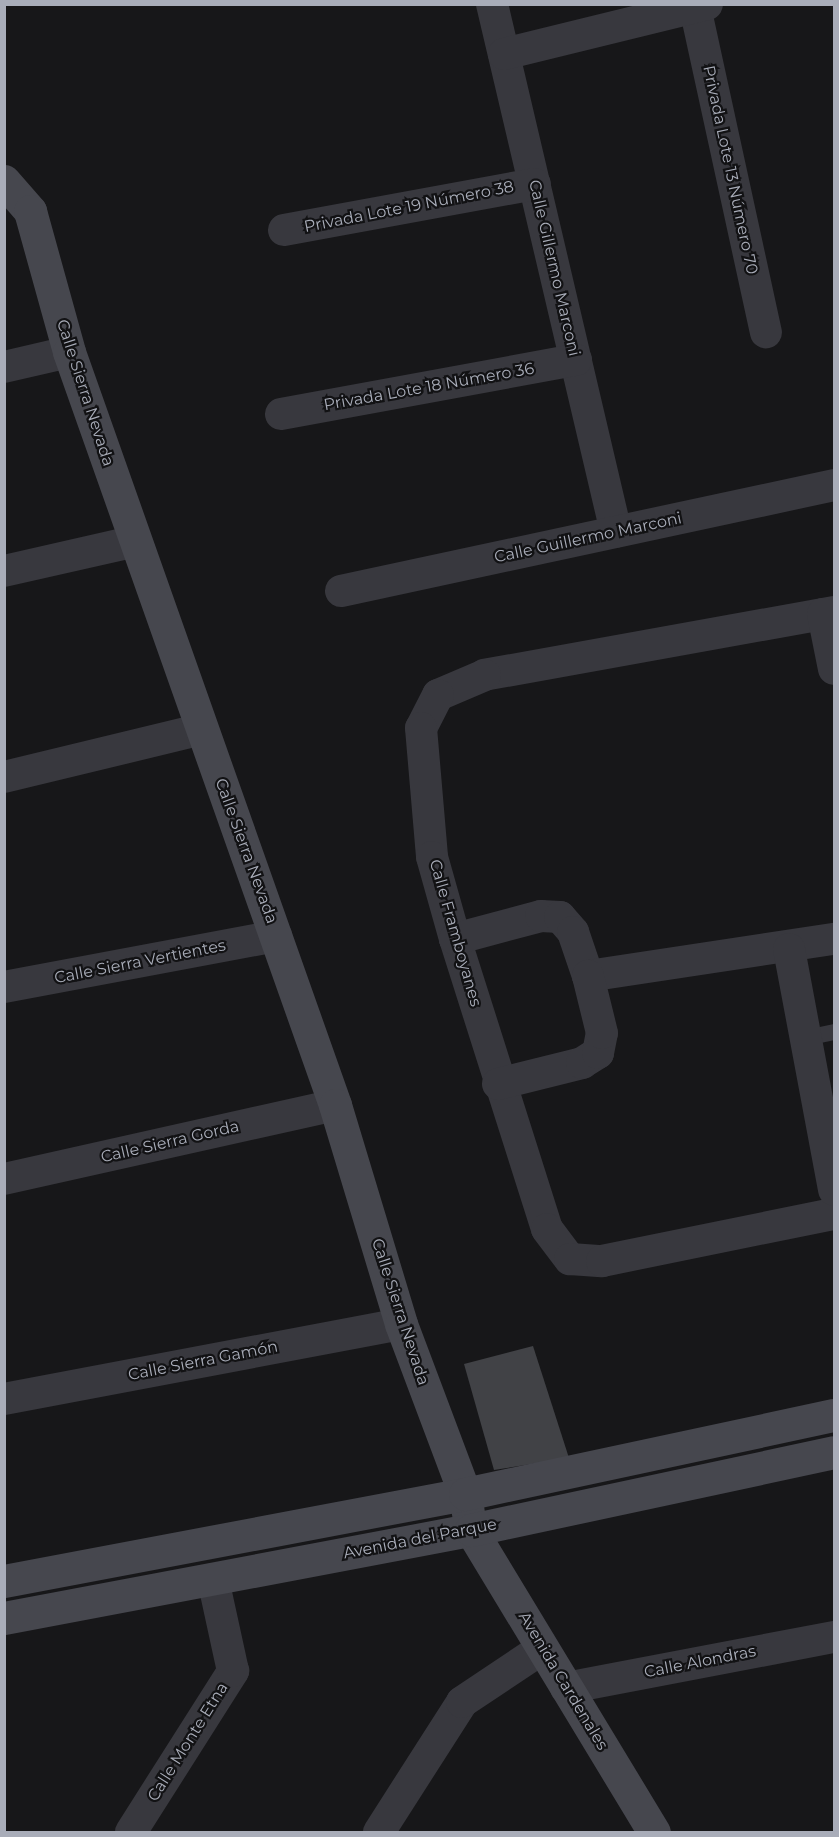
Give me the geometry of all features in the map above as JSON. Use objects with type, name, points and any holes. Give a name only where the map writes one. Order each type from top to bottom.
[{"type":"street","name":"Calle Gillermo Marconi","points":[[492,4],[616,532]]},
{"type":"street","points":[[504,54],[701,6]]},
{"type":"street","name":"Privada Lote 13 Número 70","points":[[701,6],[766,332]]},
{"type":"street","name":"Calle Sierra Nevada","points":[[4,181],[30,211],[69,352],[335,1105],[401,1324],[465,1494],[471,1530]]},
{"type":"street","name":"Privada Lote 19 Número 38","points":[[284,230],[535,184]]},
{"type":"street","points":[[4,367],[69,352]]},
{"type":"street","name":"Privada Lote 18 Número 36","points":[[281,414],[576,360]]},
{"type":"street","name":"Calle Guillermo Marconi","points":[[341,591],[834,485]]},
{"type":"street","points":[[4,571],[136,542]]},
{"type":"street","points":[[829,613],[834,669]]},
{"type":"street","name":"Calle Framboyanes","points":[[829,613],[485,675],[438,695],[421,728],[432,856],[455,939],[498,1084],[547,1229],[570,1259],[602,1261],[834,1214]]},
{"type":"street","points":[[4,777],[202,729]]},
{"type":"street","points":[[455,939],[542,916],[560,917],[573,932],[588,976],[602,1033],[598,1053],[582,1063],[498,1084]]},
{"type":"street","name":"Calle Sierra Vertientes","points":[[4,987],[276,936]]},
{"type":"street","points":[[588,976],[789,949],[834,939]]},
{"type":"street","points":[[789,949],[820,1035],[834,1190]]},
{"type":"street","name":"Calle Sierra Gorda","points":[[4,1179],[335,1105]]},
{"type":"street","name":"Calle Sierra Gamón","points":[[4,1399],[401,1324]]},
{"type":"street","points":[[36,1611],[18,1578],[465,1494],[834,1415]]},
{"type":"street","name":"Avenida del Parque","points":[[4,1618],[471,1530],[834,1452]]},
{"type":"street","name":"Avenida Cardenales","points":[[471,1530],[654,1833]]},
{"type":"street","name":"Calle Monte Etna","points":[[131,1833],[233,1671],[213,1579]]},
{"type":"street","name":"Calle Alondras","points":[[566,1688],[834,1637]]},
{"type":"street","points":[[379,1833],[462,1702],[543,1648]]},
{"type":"building","points":[[533,1346],[569,1458],[494,1470],[464,1364]]}]
